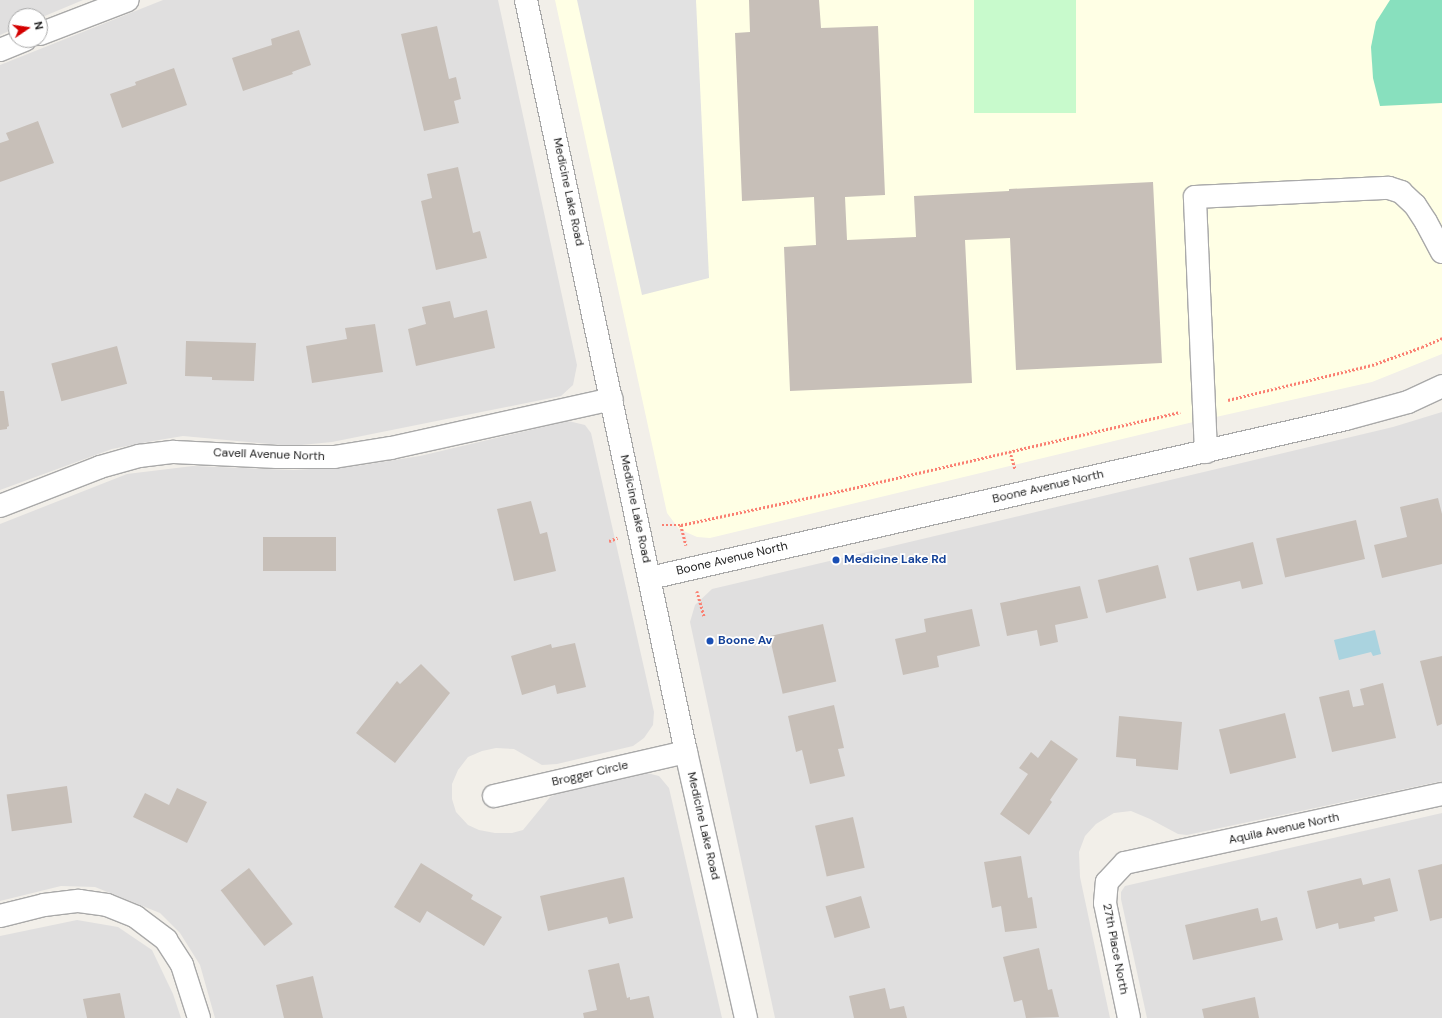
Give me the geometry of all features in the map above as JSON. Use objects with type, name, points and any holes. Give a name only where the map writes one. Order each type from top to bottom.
[{"type":"street","points":[[48,31],[128,0]]},
{"type":"street","name":"Medicine Lake Road","points":[[526,0],[686,752],[746,1018]]},
{"type":"street","points":[[1206,452],[1195,197],[1388,188],[1401,192],[1415,205],[1442,252]]},
{"type":"street","name":"Boone Avenue North","points":[[650,578],[1346,419],[1408,402],[1442,386]]},
{"type":"street","name":"Cavell Avenue North","points":[[0,506],[100,467],[139,456],[174,452],[212,452],[277,458],[334,458],[391,448],[612,399]]},
{"type":"street","name":"Brogger Circle","points":[[494,796],[686,752]]},
{"type":"street","name":"Aquila Avenue North","points":[[1125,863],[1442,794]]},
{"type":"street","name":"27th Place North","points":[[1125,863],[1107,882],[1104,903],[1129,1018]]},
{"type":"street","points":[[0,916],[44,905],[79,901],[107,905],[136,917],[166,940],[182,965],[199,1018]]},
{"type":"path","points":[[681,525],[850,489],[1372,365],[1442,338]]},
{"type":"shaded area","points":[[0,0],[83,0],[48,15],[48,8],[8,8],[8,32],[0,35]]},
{"type":"shaded area","points":[[163,0],[498,0],[577,365],[573,385],[561,396],[332,442],[291,446],[183,436],[153,441],[112,449],[0,490],[0,65],[43,48],[48,48],[48,46]]},
{"type":"shaded area","points":[[555,0],[1442,0],[1442,354],[1372,382],[1189,423],[710,538],[697,537],[679,529],[667,513]]},
{"type":"shaded area","points":[[577,0],[696,0],[709,278],[642,295]]},
{"type":"shaded area","points":[[1442,412],[1442,781],[1187,835],[1178,834],[1131,811],[1114,813],[1096,824],[1085,836],[1079,852],[1080,877],[1110,1018],[775,1018],[690,622],[695,605],[712,589],[1393,427]]},
{"type":"shaded area","points":[[568,421],[585,425],[591,433],[654,712],[653,725],[644,738],[633,746],[557,764],[542,765],[514,749],[496,748],[482,751],[468,757],[458,770],[452,784],[452,799],[456,812],[468,825],[479,830],[495,833],[512,833],[523,830],[550,797],[560,792],[647,773],[659,776],[669,788],[722,1018],[215,1018],[200,965],[180,933],[160,913],[95,887],[61,886],[0,901],[0,524],[127,474],[193,466],[294,470],[356,466],[420,456]]},
{"type":"shaded area","points":[[1442,813],[1442,1018],[1147,1018],[1121,899],[1121,892],[1125,886]]},
{"type":"shaded area","points":[[77,920],[118,927],[152,950],[173,994],[181,1018],[0,1018],[0,936]]},
{"type":"green space","points":[[974,0],[1076,0],[1076,113],[974,113]]},
{"type":"green space","points":[[1390,0],[1442,0],[1442,103],[1380,106],[1373,78],[1371,47],[1376,22]]},
{"type":"water","points":[[1375,630],[1381,654],[1373,656],[1371,652],[1339,660],[1334,640]]},
{"type":"building","points":[[749,0],[819,0],[821,28],[878,26],[885,195],[845,197],[847,240],[916,237],[914,196],[1009,191],[1009,189],[1153,182],[1162,363],[1016,370],[1010,238],[965,240],[972,383],[790,391],[784,247],[816,245],[814,197],[742,201],[735,33],[750,32]]},
{"type":"building","points":[[437,26],[449,79],[456,77],[461,99],[454,101],[459,123],[424,131],[401,34]]},
{"type":"building","points":[[299,30],[311,65],[292,72],[293,74],[243,91],[232,58],[272,45],[271,39]]},
{"type":"building","points":[[174,68],[187,105],[122,128],[110,94],[136,85],[135,82]]},
{"type":"building","points":[[38,121],[54,163],[0,182],[0,143],[9,140],[6,133]]},
{"type":"building","points":[[458,167],[473,233],[480,231],[487,258],[436,270],[421,201],[432,198],[427,174]]},
{"type":"building","points":[[450,301],[454,318],[487,310],[495,348],[416,366],[408,329],[426,324],[422,307]]},
{"type":"building","points":[[375,324],[383,372],[312,383],[306,346],[347,339],[345,328]]},
{"type":"building","points":[[186,341],[256,343],[254,381],[212,380],[212,377],[185,376]]},
{"type":"building","points":[[117,346],[127,384],[61,401],[51,364]]},
{"type":"building","points":[[0,391],[4,391],[9,426],[7,429],[0,430]]},
{"type":"building","points":[[1438,498],[1442,514],[1442,564],[1382,578],[1374,545],[1407,537],[1400,507]]},
{"type":"building","points":[[531,501],[540,534],[547,532],[556,571],[514,581],[497,509]]},
{"type":"building","points":[[1356,520],[1365,559],[1285,577],[1276,538]]},
{"type":"building","points":[[263,537],[336,537],[336,571],[263,571]]},
{"type":"building","points":[[1253,542],[1263,584],[1242,589],[1240,581],[1197,591],[1189,558]]},
{"type":"building","points":[[1158,565],[1166,598],[1106,613],[1098,580]]},
{"type":"building","points":[[1080,586],[1088,618],[1055,625],[1058,642],[1040,646],[1037,630],[1007,636],[1000,603]]},
{"type":"building","points":[[972,609],[980,646],[937,656],[939,667],[903,675],[895,639],[926,632],[924,619]]},
{"type":"building","points":[[823,624],[836,681],[783,694],[769,636]]},
{"type":"building","points":[[575,643],[586,687],[557,694],[555,685],[522,695],[511,656],[551,644],[552,648]]},
{"type":"building","points":[[1442,656],[1442,724],[1437,726],[1420,661]]},
{"type":"building","points":[[421,664],[450,693],[395,763],[356,733],[397,681],[400,684]]},
{"type":"building","points":[[1383,683],[1396,738],[1332,752],[1319,697],[1349,690],[1353,707],[1364,705],[1360,689]]},
{"type":"building","points":[[834,705],[844,748],[838,749],[845,776],[810,784],[802,750],[796,752],[788,716]]},
{"type":"building","points":[[1285,713],[1296,758],[1230,774],[1219,729]]},
{"type":"building","points":[[1119,716],[1182,722],[1178,770],[1136,766],[1136,759],[1116,757]]},
{"type":"building","points":[[1051,740],[1078,759],[1050,800],[1052,802],[1029,835],[1000,814],[1028,774],[1019,768],[1031,752],[1038,758]]},
{"type":"building","points":[[67,786],[72,823],[12,831],[7,794]]},
{"type":"building","points":[[177,788],[207,802],[187,843],[133,817],[145,793],[169,805]]},
{"type":"building","points":[[853,817],[865,868],[827,876],[815,826]]},
{"type":"building","points":[[1021,856],[1028,898],[1032,897],[1037,928],[1005,932],[1001,906],[992,908],[984,862]]},
{"type":"building","points":[[421,863],[473,895],[471,899],[502,917],[484,946],[427,911],[420,923],[394,907]]},
{"type":"building","points":[[1442,864],[1442,918],[1430,921],[1418,870]]},
{"type":"building","points":[[249,868],[293,924],[264,946],[221,890]]},
{"type":"building","points":[[624,877],[633,918],[609,924],[607,917],[548,931],[540,896]]},
{"type":"building","points":[[1361,878],[1363,885],[1390,878],[1398,911],[1374,917],[1375,921],[1339,929],[1338,923],[1316,929],[1307,891]]},
{"type":"building","points":[[861,896],[870,928],[835,938],[825,906]]},
{"type":"building","points":[[1258,908],[1261,921],[1277,917],[1283,940],[1193,960],[1185,925]]},
{"type":"building","points":[[1039,948],[1048,990],[1052,989],[1059,1017],[1026,1018],[1022,1000],[1014,1002],[1003,957]]},
{"type":"building","points":[[619,963],[627,998],[630,997],[630,1000],[649,996],[654,1018],[584,1018],[583,1013],[597,1010],[588,970]]},
{"type":"building","points":[[313,976],[323,1018],[284,1018],[276,985]]},
{"type":"building","points":[[885,988],[890,1009],[904,1006],[907,1018],[854,1018],[849,996]]},
{"type":"building","points":[[120,993],[125,1018],[87,1018],[83,999]]},
{"type":"building","points":[[1255,997],[1259,1018],[1204,1018],[1202,1009]]},
{"type":"place","name":"Medicine Lake Rd","points":[[836,560]]},
{"type":"place","name":"Boone Av","points":[[710,641]]}]
